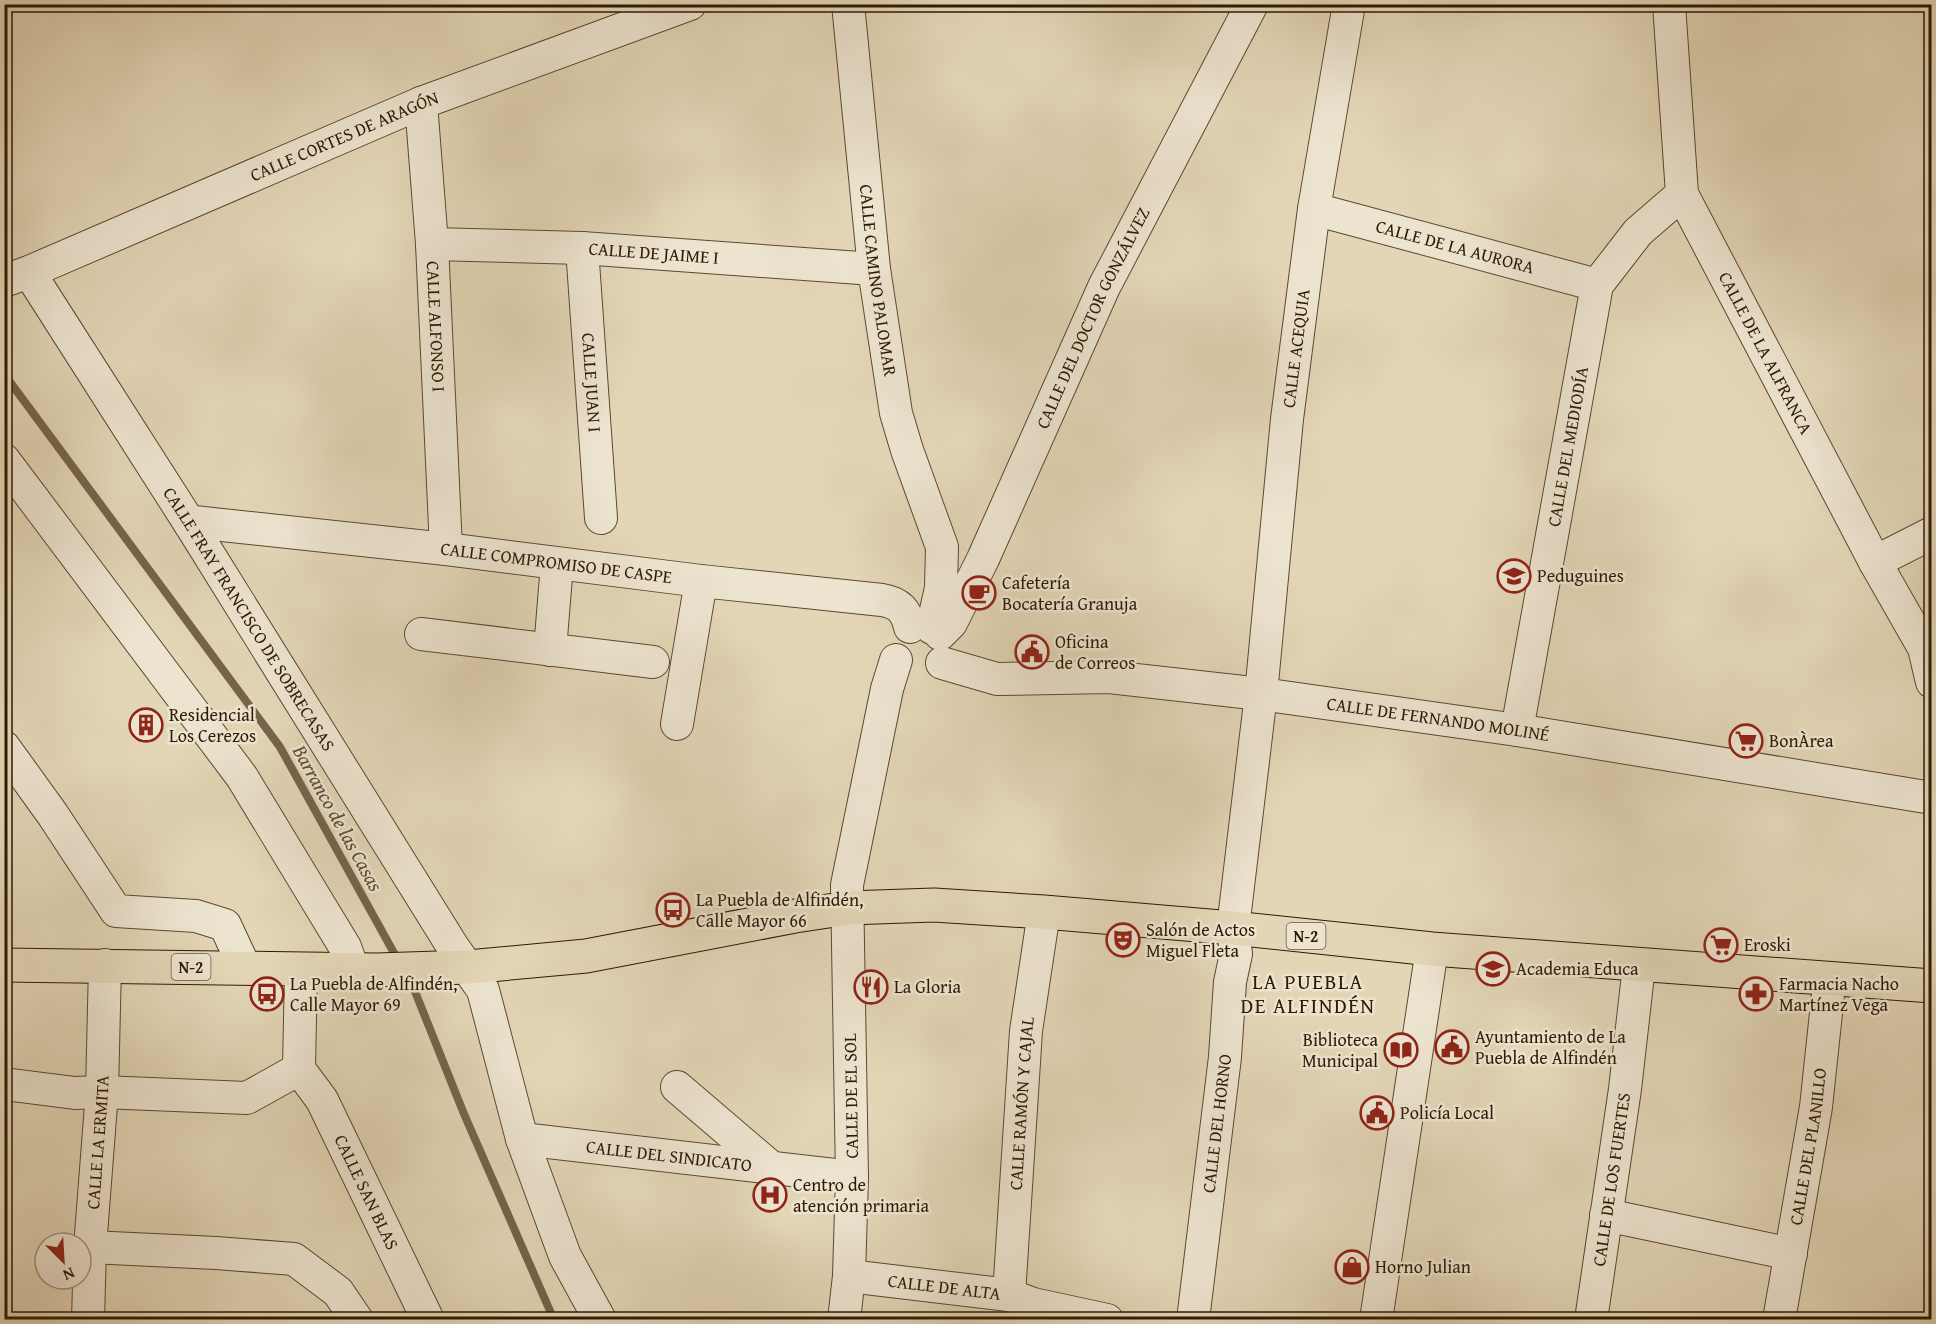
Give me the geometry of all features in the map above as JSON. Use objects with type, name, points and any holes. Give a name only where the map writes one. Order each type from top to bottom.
[{"type":"highway","name":"N-2","points":[[4,965],[301,969],[454,968],[586,956],[848,908],[934,905],[1233,928],[1432,949],[1639,966],[1932,986]]},
{"type":"street","name":"CALLE CORTES DE ARAGÓN","points":[[17,277],[421,103],[690,4]]},
{"type":"street","name":"CALLE CAMINO PALOMAR","points":[[848,4],[874,269],[896,413],[942,547],[941,588],[931,638]]},
{"type":"street","name":"CALLE DEL DOCTOR GONZÁLVEZ","points":[[931,638],[951,623],[983,560],[1104,287],[1252,4]]},
{"type":"street","name":"CALLE ACEQUIA","points":[[1233,928],[1261,694],[1287,419],[1314,209],[1349,4]]},
{"type":"street","name":"CALLE DE LA ALFRANCA","points":[[1669,4],[1682,194],[1875,562],[1924,648],[1932,682]]},
{"type":"street","name":"CALLE ALFONSO I","points":[[421,103],[432,244],[446,549]]},
{"type":"street","name":"CALLE DEL MEDIODÍA","points":[[1517,730],[1597,285],[1638,232],[1682,194]]},
{"type":"street","name":"CALLE DE LA AURORA","points":[[1314,209],[1597,285]]},
{"type":"street","name":"CALLE DE JAIME I","points":[[432,244],[582,248],[874,269]]},
{"type":"street","name":"CALLE JUAN I","points":[[582,248],[601,518]]},
{"type":"street","name":"CALLE FRAY FRANCISCO DE SOBRECASAS","points":[[17,277],[189,524],[453,946],[454,968],[483,990],[522,1139],[565,1256],[600,1320]]},
{"type":"street","points":[[4,460],[242,777],[345,947],[365,969]]},
{"type":"street","name":"CALLE COMPROMISO DE CASPE","points":[[189,524],[194,522],[446,549],[701,581],[895,602],[907,617],[931,638]]},
{"type":"street","points":[[1875,562],[1932,533]]},
{"type":"street","points":[[942,547],[983,560]]},
{"type":"street","points":[[550,650],[557,564]]},
{"type":"street","points":[[677,724],[701,581]]},
{"type":"street","points":[[848,908],[847,885],[887,689],[896,660],[895,645],[903,631],[931,638],[930,674],[914,675],[907,672],[896,660]]},
{"type":"street","points":[[421,634],[653,662]]},
{"type":"street","name":"CALLE DE FERNANDO MOLINÉ","points":[[931,638],[997,679],[1109,677],[1261,694],[1517,730],[1932,798]]},
{"type":"street","points":[[4,747],[53,815],[116,911],[196,916],[225,925],[244,968]]},
{"type":"street","name":"CALLE DE EL SOL","points":[[844,1320],[849,1276],[852,1177],[848,908]]},
{"type":"street","name":"CALLE RAMÓN Y CAJAL","points":[[1009,1295],[1026,1031],[1044,912]]},
{"type":"street","name":"CALLE DEL HORNO","points":[[1193,1320],[1225,1057],[1230,982],[1236,954],[1233,928]]},
{"type":"street","points":[[1376,1320],[1432,949]]},
{"type":"street","name":"CALLE LA ERMITA","points":[[91,1231],[102,1092],[105,965]]},
{"type":"street","name":"CALLE DE LOS FUERTES","points":[[1591,1320],[1639,966]]},
{"type":"street","points":[[4,1084],[75,1093],[247,1098],[299,1069],[301,969]]},
{"type":"street","name":"CALLE DEL PLANILLO","points":[[1779,1320],[1816,1107],[1829,985],[1840,980]]},
{"type":"street","name":"CALLE SAN BLAS","points":[[299,1069],[322,1100],[428,1320]]},
{"type":"street","points":[[676,1087],[773,1169]]},
{"type":"street","name":"CALLE DEL SINDICATO","points":[[522,1139],[852,1177]]},
{"type":"street","points":[[1606,1215],[1791,1254]]},
{"type":"street","points":[[93,1247],[294,1259],[338,1292],[357,1320]]},
{"type":"street","name":"CALLE DE ALTA","points":[[849,1276],[1009,1295],[1033,1304],[1107,1320]]},
{"type":"street","name":"CALLE LA ERMITA","points":[[88,1320],[89,1291]]},
{"type":"waterway","name":"Barranco de las Casas","points":[[10,382],[280,747],[399,962]]},
{"type":"waterway","name":"Barranco de las Casas","points":[[406,975],[554,1320]]},
{"type":"place","name":"Peduguines","points":[[1514,576]]},
{"type":"place","name":"Cafetería Bocatería Granuja","points":[[979,593]]},
{"type":"place","name":"Oficina de Correos","points":[[1032,652]]},
{"type":"place","name":"Residencial Los Cerezos","points":[[146,725]]},
{"type":"place","name":"BonÀrea","points":[[1746,741]]},
{"type":"place","name":"La Puebla de Alfindén, Calle Mayor 66","points":[[673,910]]},
{"type":"place","name":"Salón de Actos Miguel Fleta","points":[[1123,940]]},
{"type":"place","name":"Eroski","points":[[1721,945]]},
{"type":"place","name":"Academia Educa","points":[[1493,969]]},
{"type":"place","name":"La Gloria","points":[[871,987]]},
{"type":"place","name":"La Puebla de Alfindén, Calle Mayor 69","points":[[267,994]]},
{"type":"place","name":"Farmacia Nacho Martínez Vega","points":[[1756,994]]},
{"type":"place","name":"Ayuntamiento de La Puebla de Alfindén","points":[[1452,1047]]},
{"type":"place","name":"Biblioteca Municipal","points":[[1401,1050]]},
{"type":"place","name":"Policía Local","points":[[1377,1113]]},
{"type":"place","name":"Centro de atención primaria","points":[[770,1195]]},
{"type":"place","name":"Horno Julian","points":[[1352,1267]]},
{"type":"district","name":"LA PUEBLA DE ALFINDÉN","points":[[1308,994]]}]
